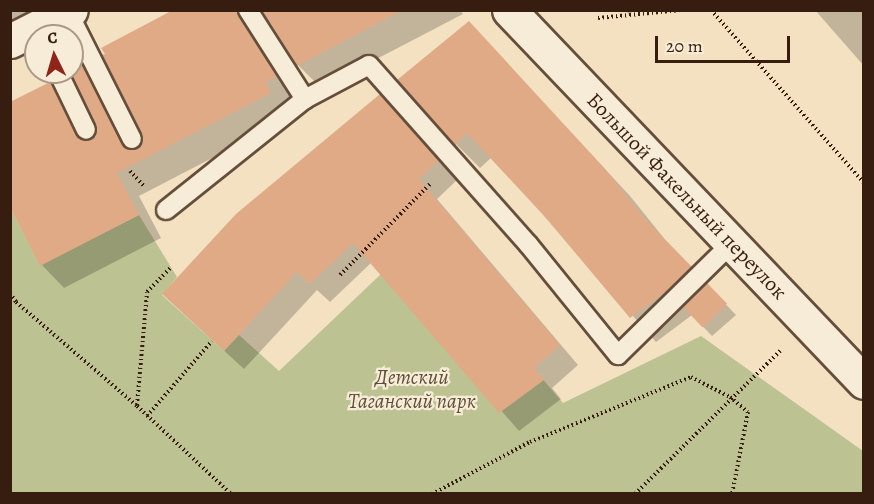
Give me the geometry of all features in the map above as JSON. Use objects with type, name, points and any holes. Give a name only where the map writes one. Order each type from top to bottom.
[{"type":"street","name":"Большой Факельный переулок","points":[[509,10],[864,382]]},
{"type":"street","points":[[48,24],[70,11]]},
{"type":"lane","points":[[248,10],[305,99]]},
{"type":"lane","points":[[70,11],[132,139]]},
{"type":"lane","points":[[166,210],[305,99],[369,65],[528,244],[618,355],[732,243]]},
{"type":"lane","points":[[64,84],[86,130]]},
{"type":"path","points":[[598,18],[681,10]]},
{"type":"path","points":[[711,10],[864,183]]},
{"type":"path","points":[[340,275],[454,160]]},
{"type":"path","points":[[137,406],[147,292],[171,267]]},
{"type":"path","points":[[10,293],[16,302],[137,406],[231,494]]},
{"type":"path","points":[[147,416],[212,340]]},
{"type":"path","points":[[635,494],[730,397],[785,346]]},
{"type":"path","points":[[432,494],[530,442],[691,377],[730,397],[748,412],[732,494]]},
{"type":"green space","name":"Детский Таганский парк","points":[[10,207],[40,265],[139,215],[177,277],[162,295],[224,351],[239,335],[279,371],[421,236],[563,403],[701,336],[863,451],[863,493],[11,493]]},
{"type":"building","points":[[173,10],[237,10],[277,76],[266,82],[271,93],[117,173],[139,215],[40,266],[10,207],[10,102],[46,84],[51,84],[76,135],[85,141],[91,140],[96,136],[96,126],[76,84],[84,84],[84,69],[122,144],[131,150],[138,149],[143,140],[142,134],[102,55],[105,54],[101,48]]},
{"type":"building","points":[[262,10],[403,10],[297,66]]},
{"type":"building","points":[[469,21],[606,170],[646,220],[692,267],[667,291],[630,318],[546,218],[467,133],[455,145],[397,80]]},
{"type":"building","points":[[380,94],[439,160],[419,179],[560,345],[534,368],[544,380],[499,413],[353,243],[310,284],[297,272],[224,351],[162,294],[236,214]]},
{"type":"building","points":[[707,283],[727,304],[703,327],[683,307]]}]
